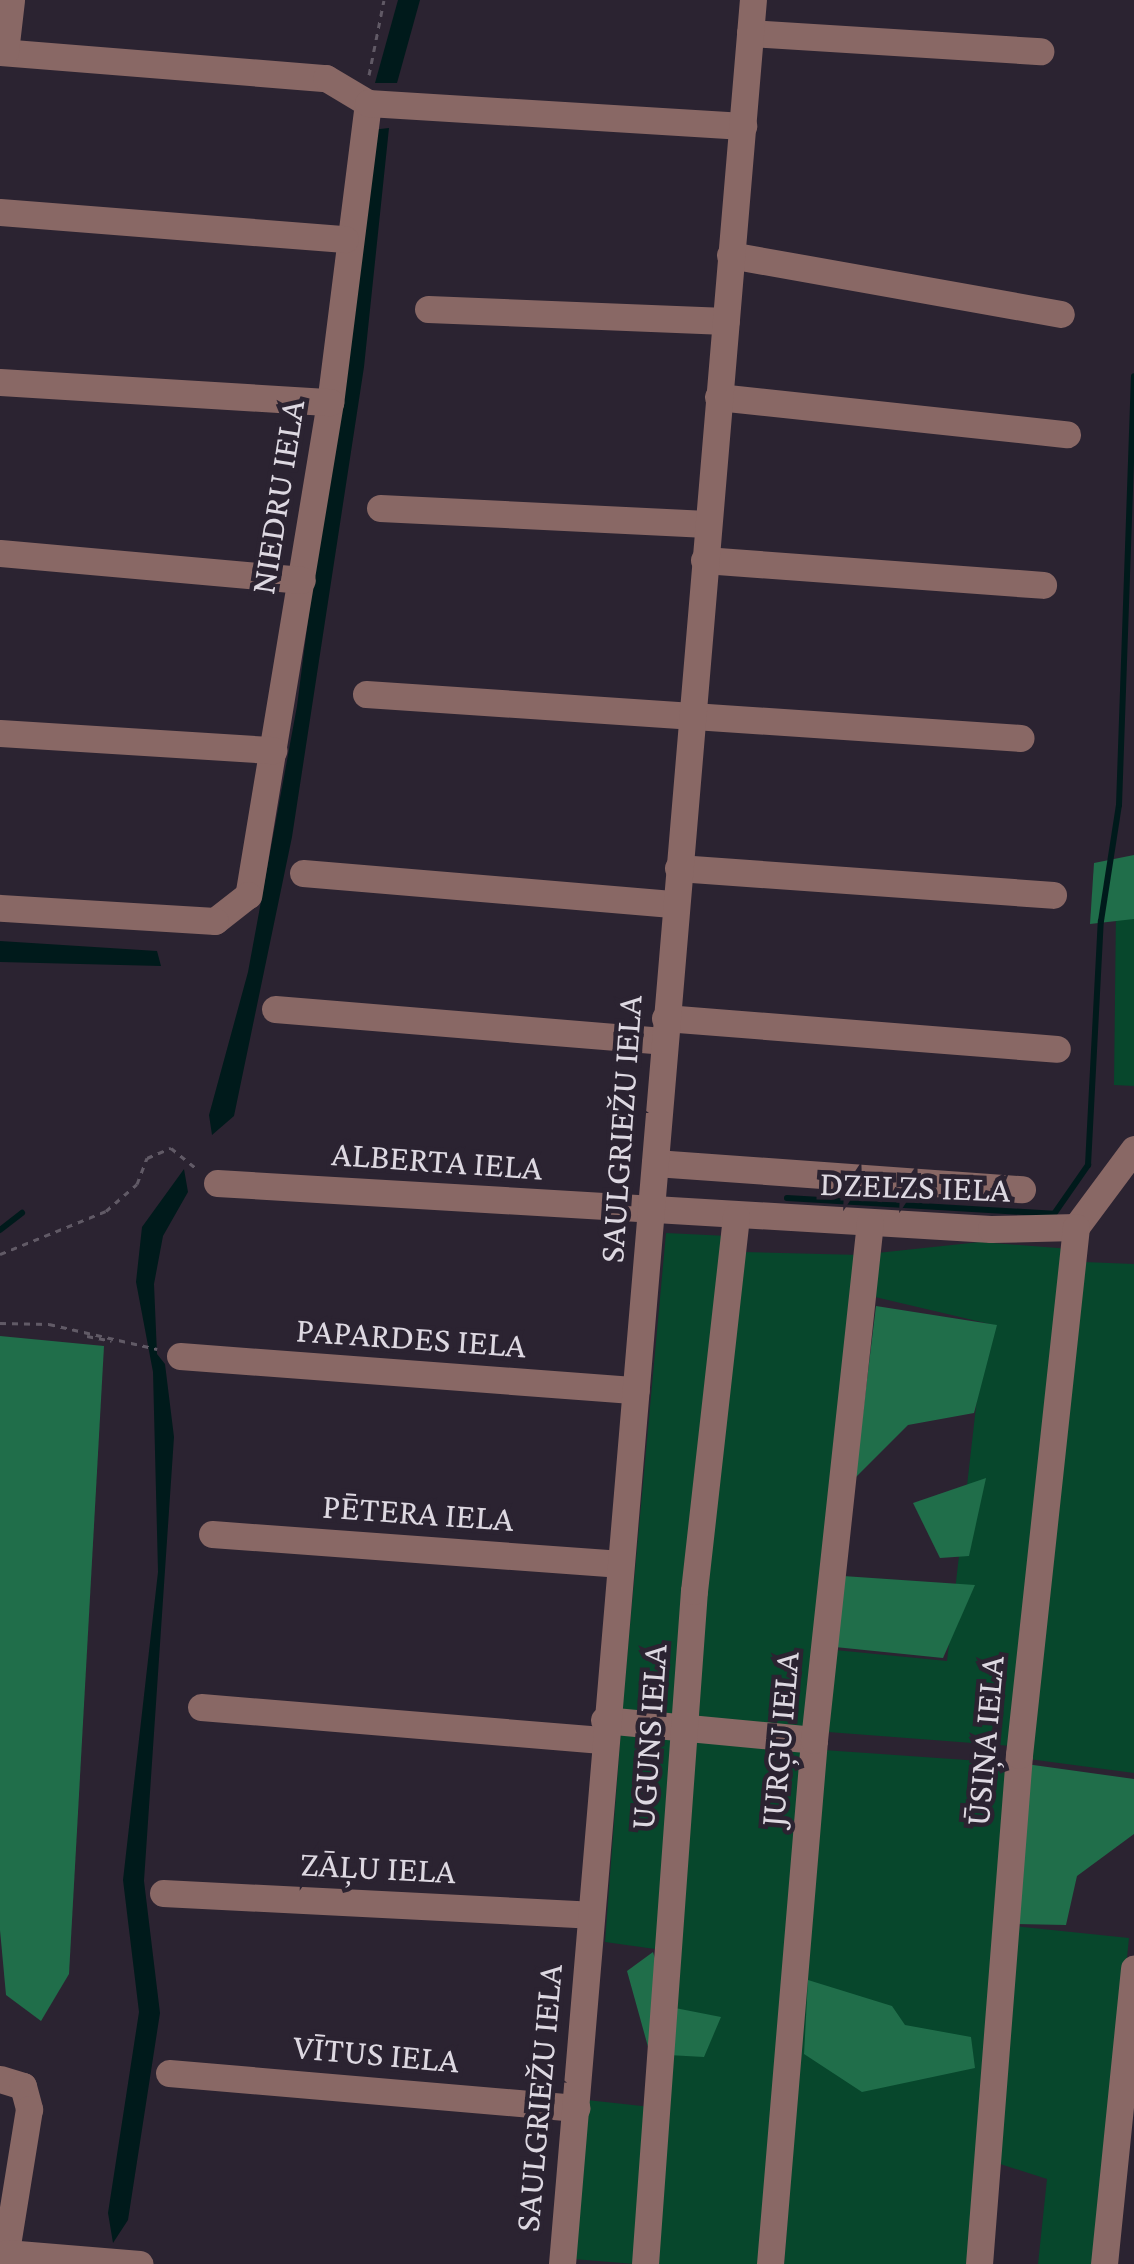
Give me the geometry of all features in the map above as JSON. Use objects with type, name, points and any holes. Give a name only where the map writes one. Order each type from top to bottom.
[{"type":"street","points":[[10,0],[3,52],[326,78],[363,99],[743,126]]},
{"type":"street","name":"SAULGRIEŽU IELA","points":[[562,2264],[603,1730],[652,1210],[753,0]]},
{"type":"street","points":[[750,33],[1040,51]]},
{"type":"street","name":"NIEDRU IELA","points":[[0,908],[187,922],[236,910],[248,895],[330,402],[363,99]]},
{"type":"street","points":[[0,212],[345,238]]},
{"type":"street","points":[[730,255],[1061,314]]},
{"type":"street","points":[[428,309],[726,321]]},
{"type":"street","points":[[0,382],[330,402]]},
{"type":"street","points":[[718,397],[1067,434]]},
{"type":"street","points":[[380,508],[707,524]]},
{"type":"street","points":[[0,553],[302,580]]},
{"type":"street","points":[[704,560],[1043,585]]},
{"type":"street","points":[[366,694],[1021,738]]},
{"type":"street","points":[[0,733],[273,750]]},
{"type":"street","points":[[678,868],[1053,895]]},
{"type":"street","points":[[303,873],[675,904]]},
{"type":"street","points":[[274,1009],[1058,1049]]},
{"type":"street","points":[[1076,1227],[1134,1149]]},
{"type":"street","points":[[655,1163],[1022,1190]]},
{"type":"street","name":"ALBERTA IELA","points":[[218,1183],[652,1210]]},
{"type":"street","name":"DZELZS IELA","points":[[652,1210],[1076,1227]]},
{"type":"street","name":"UGUNS IELA","points":[[645,2264],[686,1726],[736,1216]]},
{"type":"street","name":"JURĢU IELA","points":[[770,2264],[814,1740],[870,1222]]},
{"type":"street","name":"ŪSIŅA IELA","points":[[980,2264],[1018,1755],[1076,1227]]},
{"type":"street","name":"PAPARDES IELA","points":[[170,1353],[636,1390]]},
{"type":"street","name":"PĒTERA IELA","points":[[212,1534],[618,1564]]},
{"type":"street","points":[[201,1707],[603,1730],[686,1726],[814,1740]]},
{"type":"street","name":"ZĀĻU IELA","points":[[164,1893],[590,1915]]},
{"type":"street","points":[[1104,2264],[1134,1969]]},
{"type":"street","name":"VĪTUS IELA","points":[[169,2073],[576,2108]]},
{"type":"street","points":[[11,2082],[29,2109],[5,2259],[140,2264]]},
{"type":"path","points":[[363,99],[384,0]]},
{"type":"path","points":[[0,1254],[106,1211],[136,1184],[147,1158],[171,1148],[218,1183]]},
{"type":"path","points":[[0,1323],[170,1353]]},
{"type":"green space","points":[[1134,855],[1134,919],[1090,924],[1094,863]]},
{"type":"green space","points":[[1116,910],[1134,912],[1134,1086],[1114,1085]]},
{"type":"green space","points":[[666,1233],[728,1236],[677,1717],[622,1712]]},
{"type":"green space","points":[[980,1242],[1071,1249],[1012,1746],[828,1732],[835,1650],[947,1661],[978,1389],[994,1325],[875,1297],[877,1253]]},
{"type":"green space","points":[[743,1252],[861,1255],[803,1730],[693,1722]]},
{"type":"green space","points":[[1084,1262],[1134,1264],[1134,1773],[1021,1758]]},
{"type":"green space","points":[[876,1306],[997,1325],[974,1413],[908,1425],[855,1478]]},
{"type":"green space","points":[[0,1336],[104,1346],[69,1974],[41,2021],[6,1995],[0,1930]]},
{"type":"green space","points":[[986,1478],[969,1556],[940,1558],[913,1503]]},
{"type":"green space","points":[[843,1576],[975,1585],[943,1658],[835,1647]]},
{"type":"green space","points":[[621,1729],[678,1736],[662,1950],[605,1942]]},
{"type":"green space","points":[[696,1738],[806,1750],[765,2264],[656,2264]]},
{"type":"green space","points":[[824,1750],[1009,1763],[969,2264],[784,2264]]},
{"type":"green space","points":[[1026,1764],[1134,1779],[1134,1834],[1077,1876],[1066,1925],[1012,1924]]},
{"type":"green space","points":[[1014,1926],[1129,1938],[1096,2264],[1038,2264],[1047,2179],[994,2162]]},
{"type":"green space","points":[[653,1952],[670,2007],[721,2017],[704,2057],[650,2054],[627,1971]]},
{"type":"green space","points":[[808,1980],[892,2006],[905,2025],[971,2037],[975,2068],[862,2092],[804,2054]]},
{"type":"green space","points":[[587,2100],[651,2107],[635,2264],[573,2259]]},
{"type":"shaded area","points":[[398,0],[420,0],[397,83],[375,83]]},
{"type":"shaded area","points":[[389,128],[364,367],[292,837],[234,1116],[212,1135],[209,1115],[248,972],[297,706],[371,130]]},
{"type":"shaded area","points":[[0,941],[157,951],[161,966],[0,962]]},
{"type":"shaded area","points":[[184,1169],[188,1192],[163,1236],[154,1284],[157,1354],[165,1364],[174,1437],[144,1881],[160,2013],[128,2220],[113,2243],[108,2213],[139,2012],[123,1880],[158,1572],[153,1372],[136,1282],[142,1227]]},
{"type":"waterway","points":[[787,1198],[1054,1214],[1088,1165],[1101,921],[1119,805],[1134,376]]},
{"type":"waterway","points":[[0,1230],[22,1213]]}]
